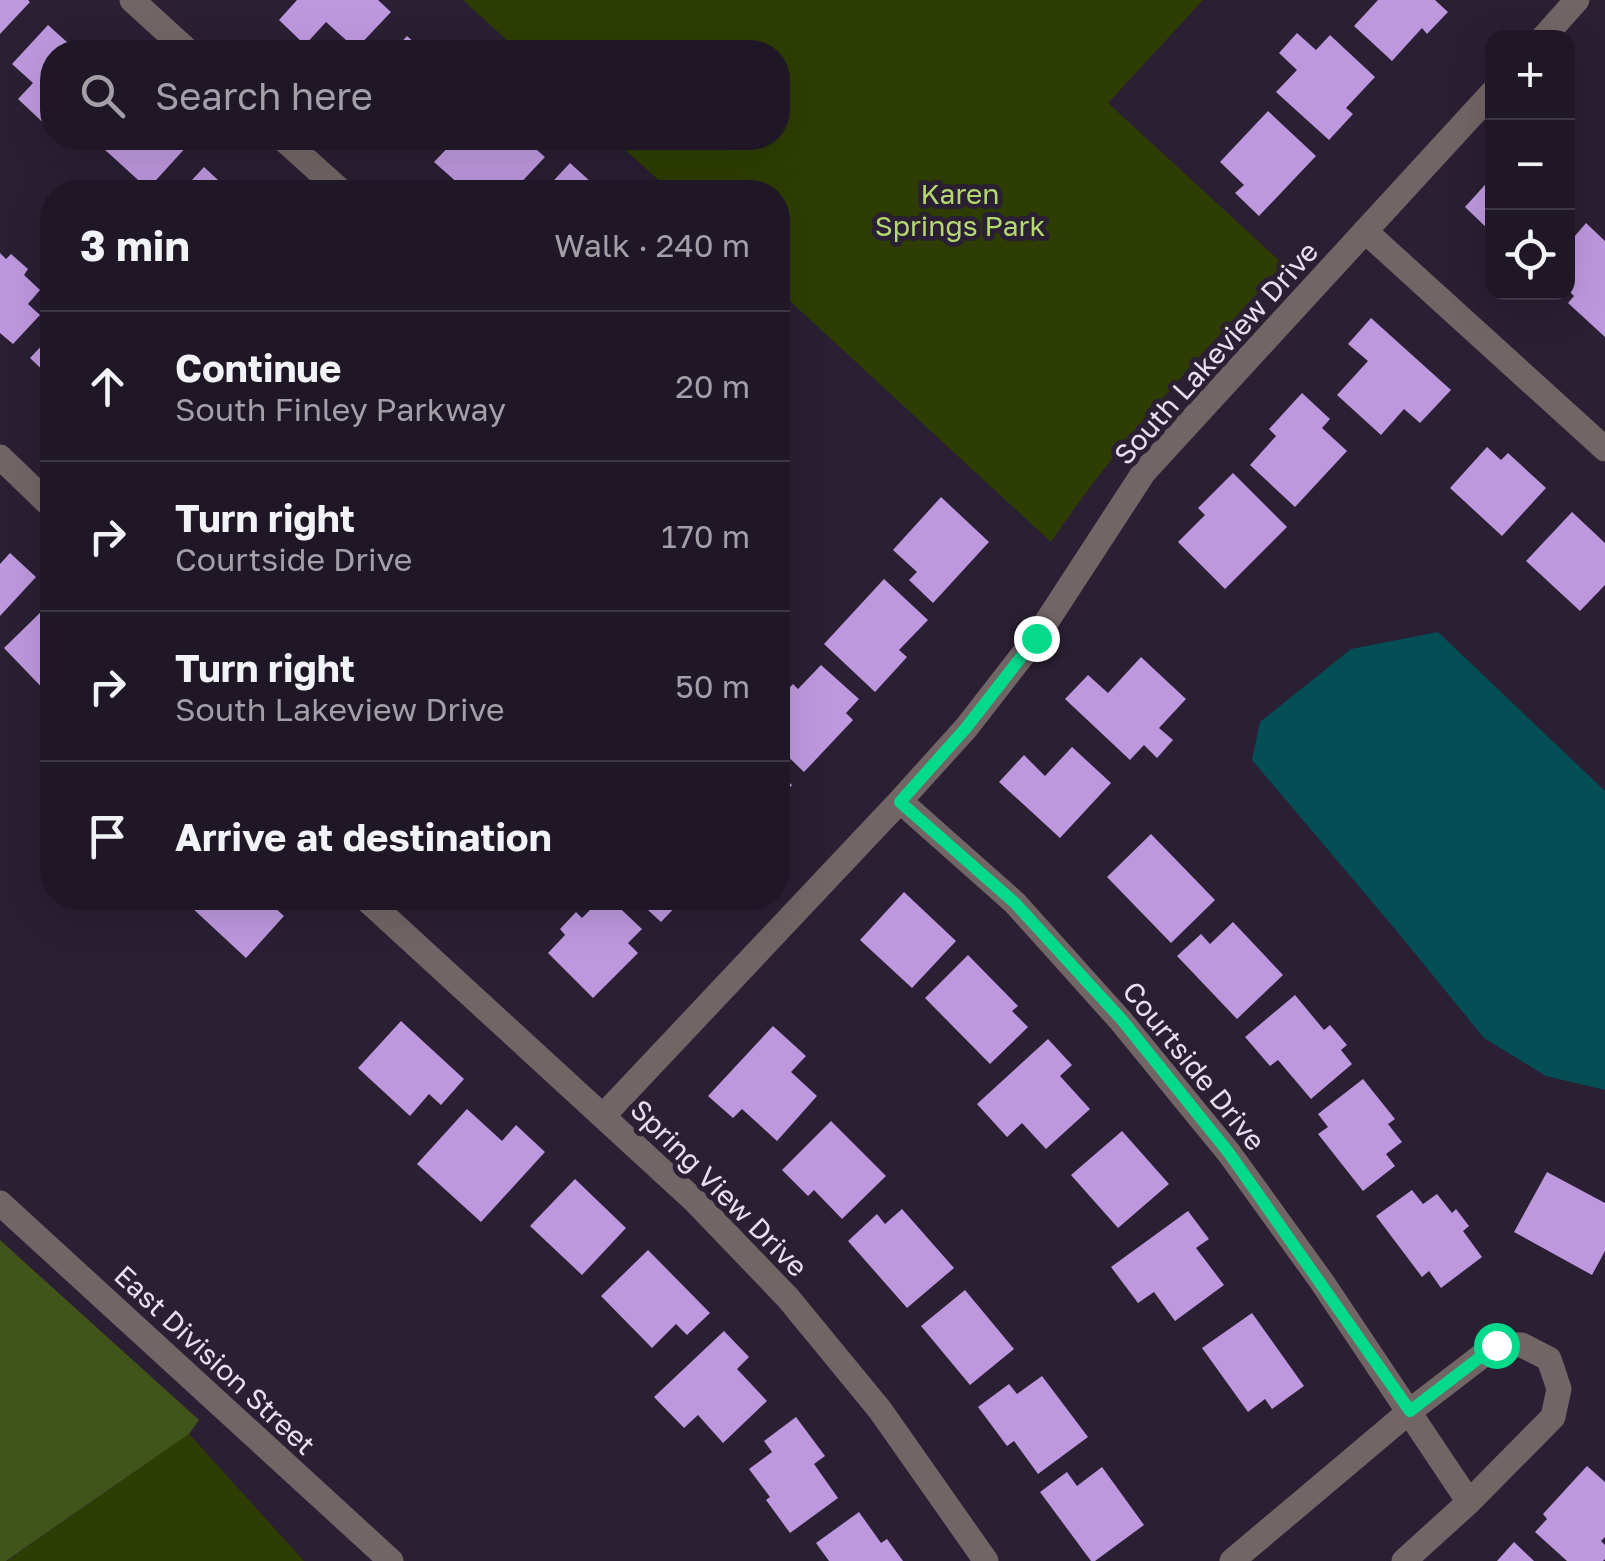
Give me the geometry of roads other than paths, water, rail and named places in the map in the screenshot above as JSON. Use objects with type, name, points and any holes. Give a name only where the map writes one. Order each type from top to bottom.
[{"type":"street","points":[[132,0],[176,40]]},
{"type":"street","points":[[1550,30],[1577,0]]},
{"type":"street","name":"South Lakeview Drive","points":[[604,1115],[966,728],[1036,638],[1144,472],[1485,100]]},
{"type":"street","points":[[295,150],[329,180]]},
{"type":"street","points":[[1365,232],[1605,449]]},
{"type":"street","points":[[0,457],[40,495]]},
{"type":"street","name":"Courtside Drive","points":[[900,802],[1015,903],[1122,1020],[1229,1153],[1410,1411],[1468,1502]]},
{"type":"street","name":"Spring View Drive","points":[[378,910],[696,1200],[788,1298],[880,1410],[986,1561]]},
{"type":"street","name":"East Division Street","points":[[0,1203],[391,1561]]},
{"type":"street","points":[[1232,1561],[1410,1411],[1496,1345],[1522,1345],[1548,1359],[1559,1389],[1553,1417],[1404,1561]]},
{"type":"park label","name":"Karen Springs Park","points":[[960,210]]}]
